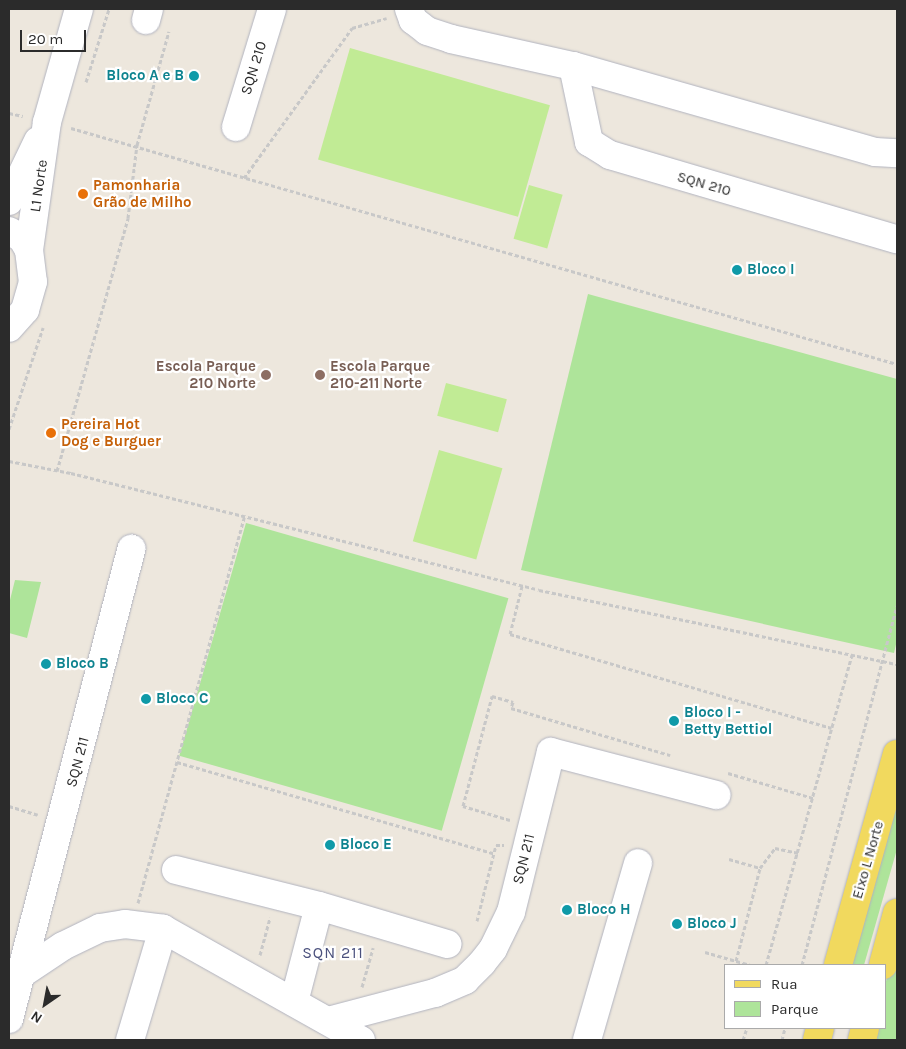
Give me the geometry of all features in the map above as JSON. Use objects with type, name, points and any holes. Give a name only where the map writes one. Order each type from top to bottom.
[{"type":"main road","name":"Eixo L Norte","points":[[838,964],[897,754]]},
{"type":"main road","points":[[883,964],[897,913]]},
{"type":"street","name":"L1 Norte","points":[[10,330],[25,310],[30,297],[33,282],[29,250],[49,122],[79,9]]},
{"type":"street","name":"SQN 210","points":[[236,127],[272,9]]},
{"type":"street","points":[[409,10],[413,20],[427,31],[451,39],[573,66],[864,149],[890,155],[897,153]]},
{"type":"street","name":"SQN 210","points":[[573,66],[589,142],[610,155],[896,240]]},
{"type":"street","name":"L1 Norte","points":[[9,200],[49,122]]},
{"type":"street","points":[[9,231],[22,238],[29,250]]},
{"type":"street","name":"SQN 211","points":[[9,1019],[132,550]]},
{"type":"street","name":"SQN 211","points":[[358,1027],[419,998],[465,980],[493,948],[511,912],[551,752],[716,795]]},
{"type":"street","points":[[587,1040],[638,863]]},
{"type":"street","points":[[176,870],[319,906],[447,944]]},
{"type":"street","points":[[294,1002],[319,906]]},
{"type":"street","points":[[21,974],[63,946],[100,928],[155,919],[252,979],[328,1021],[358,1027]]},
{"type":"street","points":[[130,1040],[155,919]]},
{"type":"path","points":[[244,178],[352,28],[409,10]]},
{"type":"path","points":[[57,471],[128,218],[156,19]]},
{"type":"path","points":[[9,113],[137,145],[244,178],[897,364]]},
{"type":"path","points":[[9,461],[244,516],[522,586],[897,664]]},
{"type":"path","points":[[155,919],[138,905],[244,516]]},
{"type":"path","points":[[522,586],[510,634],[832,728]]},
{"type":"path","points":[[802,964],[897,605]]},
{"type":"path","points":[[766,964],[852,655]]},
{"type":"path","points":[[178,762],[495,854]]},
{"type":"path","points":[[766,784],[813,798]]},
{"type":"path","points":[[736,961],[760,868],[775,848],[798,853]]},
{"type":"path","points":[[729,859],[760,868]]},
{"type":"path","points":[[252,979],[276,895]]},
{"type":"path","points":[[358,1027],[379,924]]},
{"type":"path","points":[[705,952],[746,964]]},
{"type":"green space","points":[[350,48],[550,105],[518,217],[318,160]]},
{"type":"green space","points":[[529,185],[563,195],[547,248],[514,239]]},
{"type":"green space","points":[[588,294],[897,379],[897,640],[894,653],[521,570]]},
{"type":"green space","points":[[446,383],[507,399],[498,432],[437,416]]},
{"type":"green space","points":[[439,450],[502,468],[476,560],[413,541]]},
{"type":"green space","points":[[246,523],[508,598],[442,831],[179,756]]},
{"type":"green space","points":[[15,580],[41,582],[27,638],[9,633],[9,604]]},
{"type":"green space","points":[[897,793],[897,849],[864,964],[849,964]]},
{"type":"green space","points":[[897,941],[897,1040],[869,1040],[873,1029],[886,1029],[886,981]]},
{"type":"place","name":"Bloco A e B","points":[[194,76]]},
{"type":"place","name":"Pamonharia Grão de Milho","points":[[83,194]]},
{"type":"place","name":"Bloco I","points":[[737,270]]},
{"type":"place","name":"Escola Parque 210 Norte","points":[[266,375]]},
{"type":"place","name":"Escola Parque 210-211 Norte","points":[[320,375]]},
{"type":"place","name":"Pereira Hot Dog e Burguer","points":[[51,433]]},
{"type":"place","name":"Bloco B","points":[[46,664]]},
{"type":"place","name":"Bloco C","points":[[146,699]]},
{"type":"place","name":"Bloco I - Betty Bettiol","points":[[674,721]]},
{"type":"place","name":"Bloco E","points":[[330,845]]},
{"type":"place","name":"Bloco H","points":[[567,910]]},
{"type":"place","name":"Bloco J","points":[[677,924]]},
{"type":"district","name":"SQN 211","points":[[333,953]]}]
